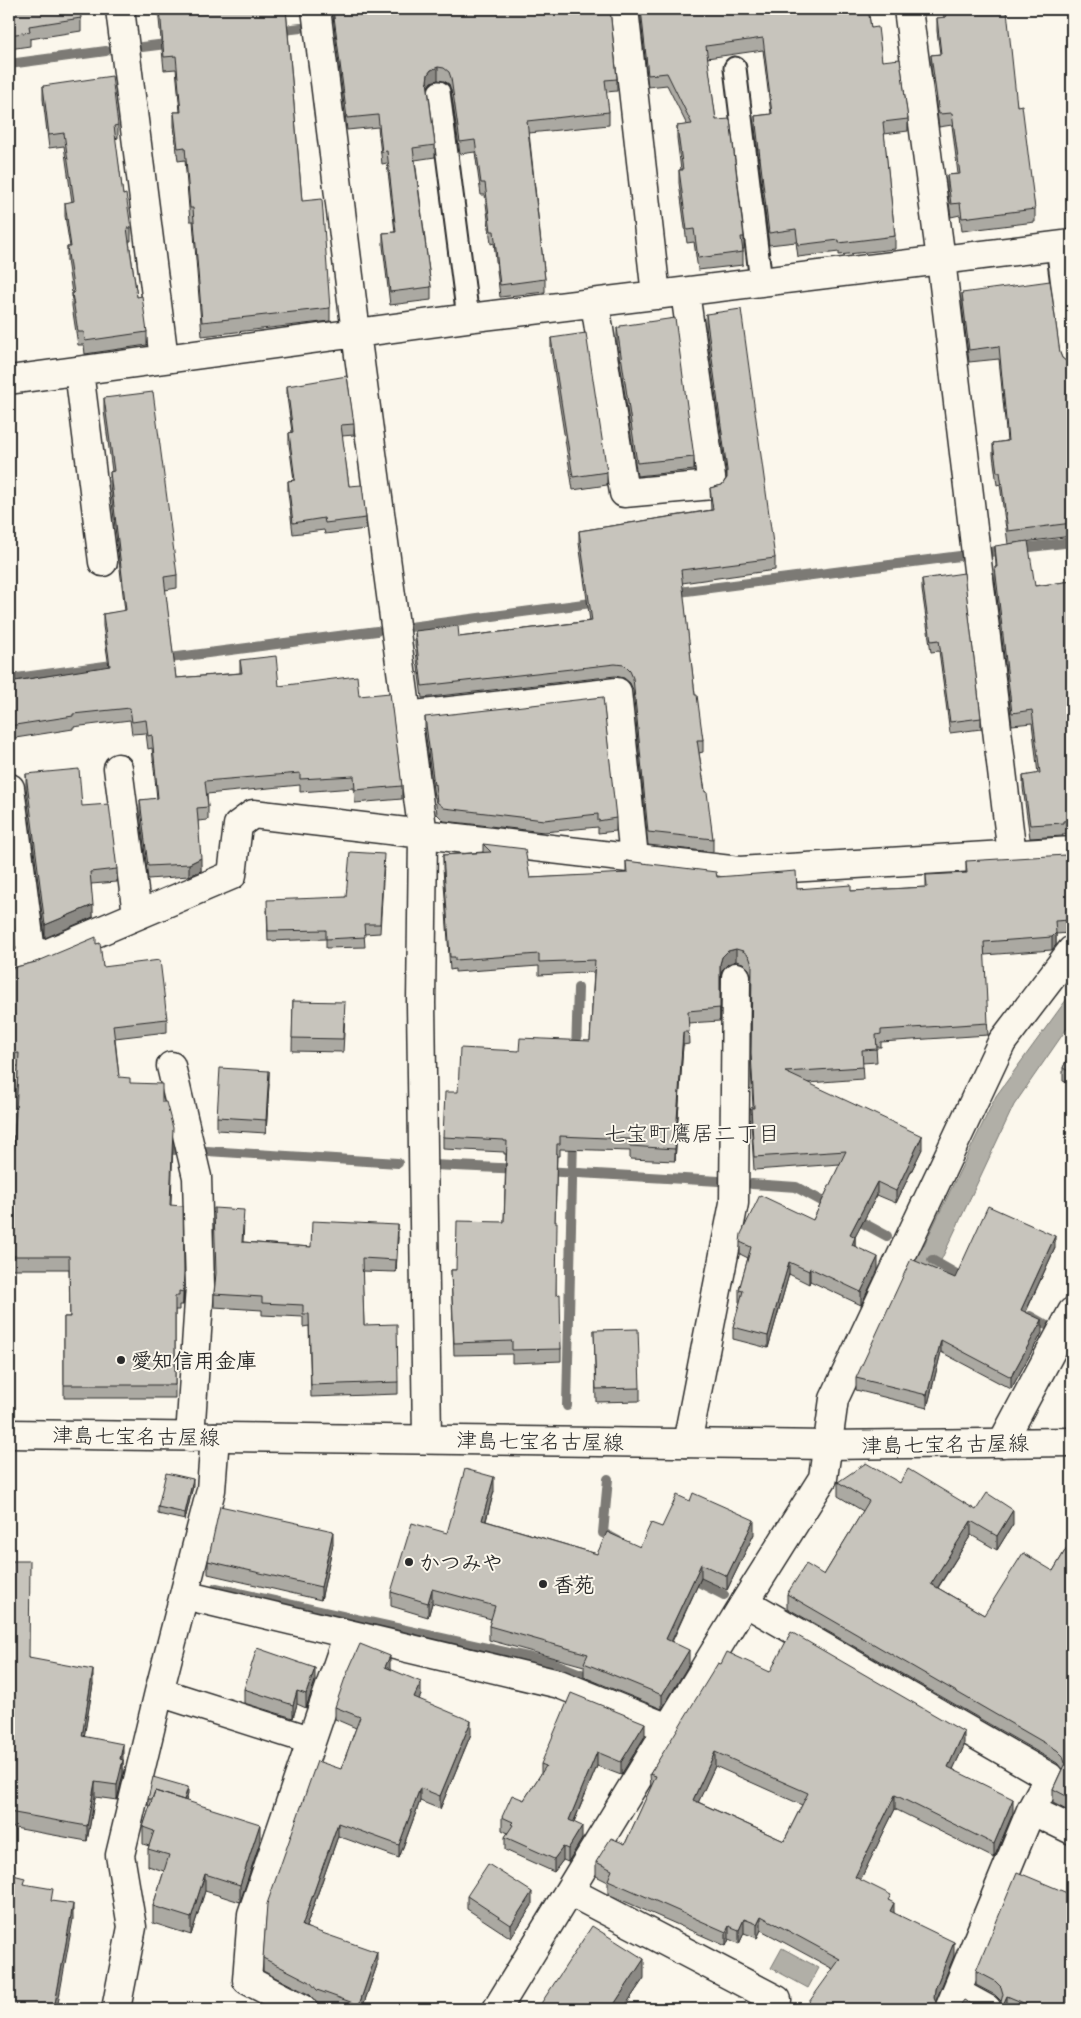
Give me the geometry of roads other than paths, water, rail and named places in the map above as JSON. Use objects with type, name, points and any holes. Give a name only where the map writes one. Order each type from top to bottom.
[{"type":"street","points":[[120,9],[164,359]]},
{"type":"street","points":[[316,9],[356,333],[422,836],[421,1004],[428,1439]]},
{"type":"street","points":[[624,9],[656,295]]},
{"type":"street","points":[[908,9],[941,260],[1012,855]]},
{"type":"street","points":[[9,380],[468,318],[1065,245]]},
{"type":"street","points":[[595,303],[624,493],[712,485],[685,292]]},
{"type":"street","points":[[78,371],[102,562]]},
{"type":"street","points":[[406,716],[617,692],[634,858]]},
{"type":"street","points":[[118,768],[137,914]]},
{"type":"street","points":[[10,788],[20,963],[232,875],[238,825],[253,814],[422,836],[739,871],[1072,851]]},
{"type":"street","points":[[497,2009],[745,1602],[824,1478],[834,1399],[1002,1042],[1072,950]]},
{"type":"street","points":[[687,1443],[734,1203],[736,977]]},
{"type":"street","points":[[116,2009],[132,1927],[120,1855],[210,1490],[203,1436],[197,1177],[171,1066]]},
{"type":"street","points":[[1002,1443],[1072,1312]]},
{"type":"street","name":"津島七宝名古屋線","points":[[9,1434],[827,1445],[1072,1442]]},
{"type":"street","points":[[184,1595],[559,1684],[668,1728]]},
{"type":"street","points":[[745,1602],[1050,1778],[1031,1810],[953,2001],[987,2009]]},
{"type":"street","points":[[303,2009],[247,1980],[252,1914],[310,1740],[348,1634]]},
{"type":"street","points":[[159,1692],[310,1740]]},
{"type":"street","points":[[1031,1810],[1072,1830]]},
{"type":"street","points":[[569,1891],[777,2000]]},
{"type":"lane","points":[[735,68],[761,282]]},
{"type":"lane","points":[[439,92],[468,318]]},
{"type":"lane","points":[[1065,245],[1072,363]]},
{"type":"waterway","points":[[275,31],[301,28]]},
{"type":"waterway","points":[[142,47],[174,43]]},
{"type":"waterway","points":[[9,64],[106,51]]},
{"type":"waterway","points":[[990,552],[1072,542]]},
{"type":"waterway","points":[[671,593],[960,556]]},
{"type":"waterway","points":[[410,627],[599,602]]},
{"type":"waterway","points":[[162,659],[377,631]]},
{"type":"waterway","points":[[9,679],[120,664]]},
{"type":"waterway","points":[[576,1053],[578,988]]},
{"type":"waterway","points":[[567,1406],[573,1137]]},
{"type":"waterway","points":[[9,1140],[28,1141]]},
{"type":"waterway","points":[[159,1149],[177,1150]]},
{"type":"waterway","points":[[207,1151],[398,1163]]},
{"type":"waterway","points":[[433,1165],[519,1169]]},
{"type":"waterway","points":[[544,1171],[719,1181]]},
{"type":"waterway","points":[[752,1184],[796,1187],[833,1207]]},
{"type":"waterway","points":[[852,1217],[887,1236]]},
{"type":"waterway","points":[[932,1260],[967,1280]]},
{"type":"waterway","points":[[1030,1316],[1046,1325]]},
{"type":"waterway","points":[[608,1479],[603,1533],[618,1541]]},
{"type":"waterway","points":[[687,1576],[724,1595]]},
{"type":"waterway","points":[[216,1588],[550,1662],[596,1680]]},
{"type":"place","name":"愛知信用金庫","points":[[121,1360]]},
{"type":"place","name":"かつみや","points":[[409,1562]]},
{"type":"place","name":"香苑","points":[[543,1584]]},
{"type":"district","name":"七宝町鷹居二丁目","points":[[692,1133]]}]
